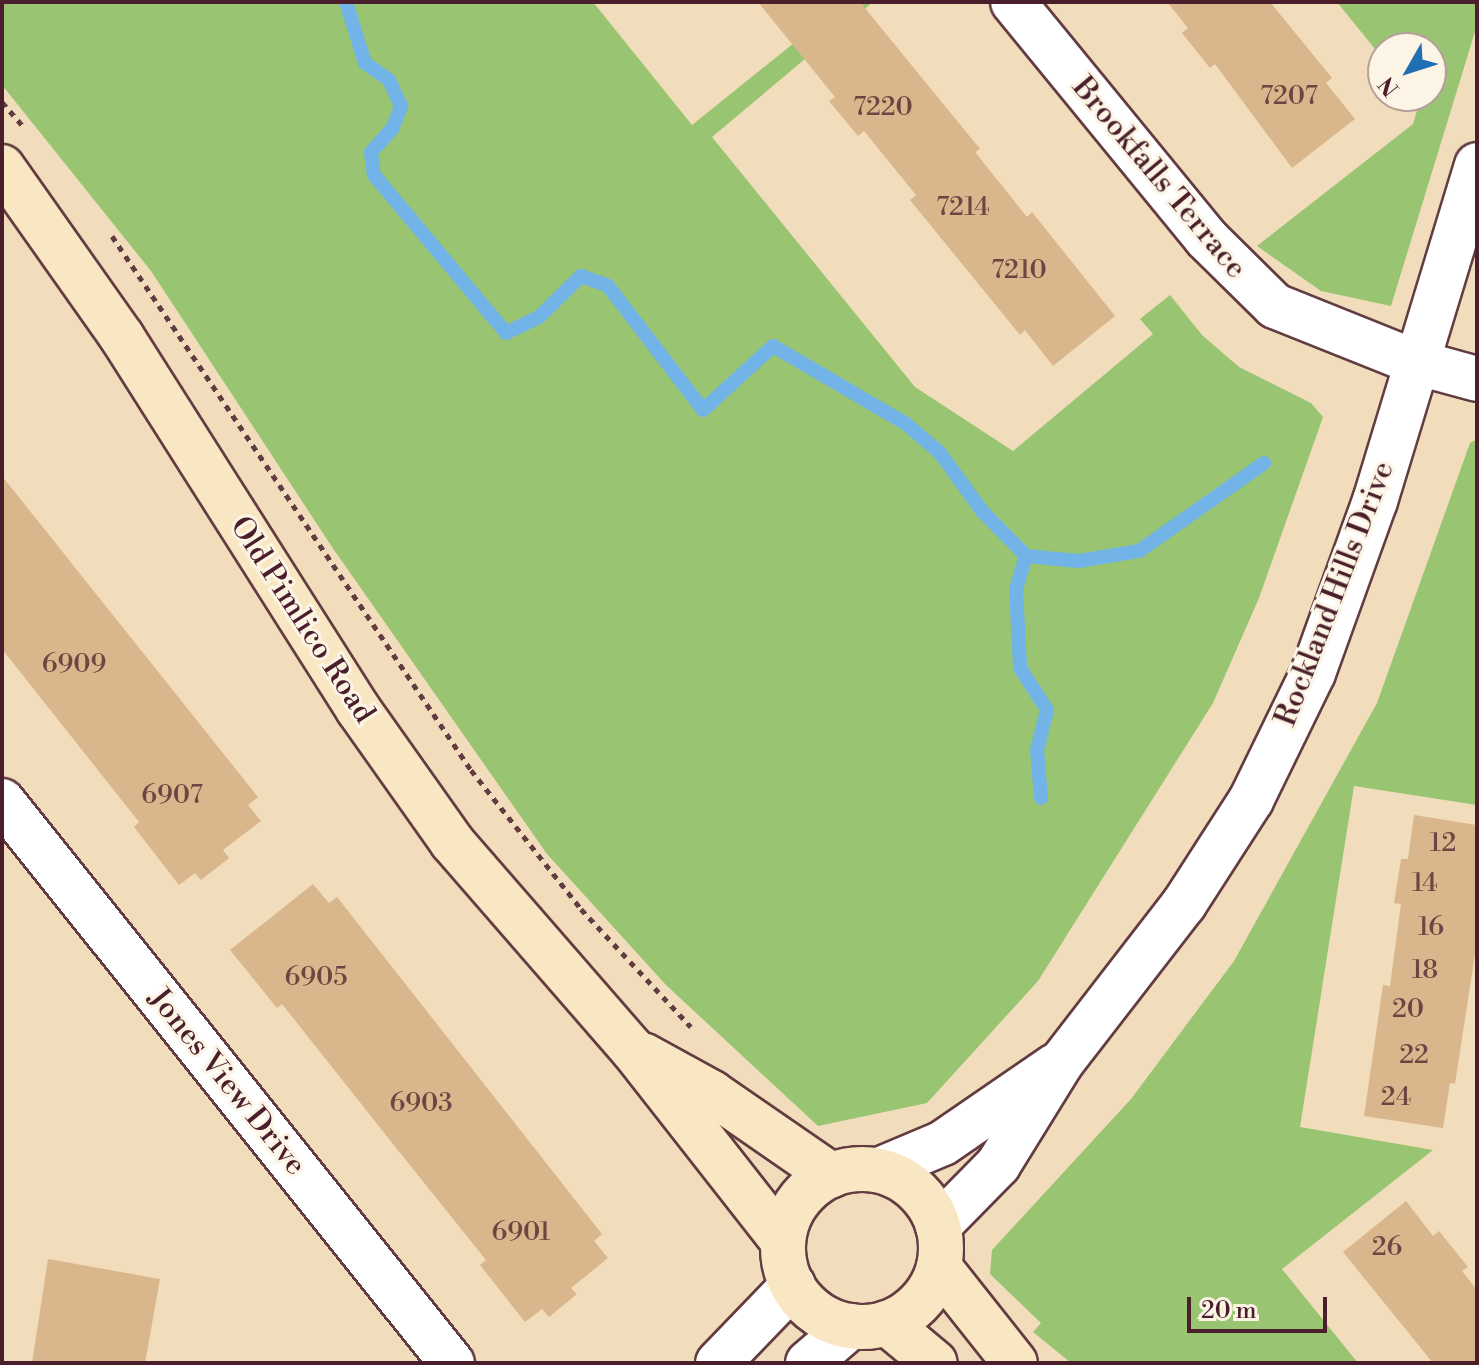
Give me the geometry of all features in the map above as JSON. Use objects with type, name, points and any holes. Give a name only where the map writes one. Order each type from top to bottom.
[{"type":"street","name":"Brookfalls Terrace","points":[[1013,2],[1241,277],[1275,306],[1317,327],[1415,362],[1477,379]]},
{"type":"street","name":"Old Pimlico Road","points":[[18,153],[122,337],[358,709],[452,842],[633,1050],[783,1241]]},
{"type":"street","name":"Rockland Hills Drive","points":[[938,1246],[998,1165],[1061,1063],[1175,917],[1251,800],[1313,673],[1375,501],[1477,165]]},
{"type":"street","name":"Jones View Drive","points":[[2,801],[452,1363]]},
{"type":"street","name":"Old Pimlico Road","points":[[633,1050],[712,1093],[831,1175]]},
{"type":"street","name":"Rockland Hills Drive","points":[[879,1170],[943,1143],[1061,1063]]},
{"type":"street","points":[[935,1363],[869,1324],[817,1312],[793,1285],[783,1241],[803,1195],[831,1175],[879,1170],[910,1184],[938,1246],[1015,1363]]},
{"type":"street","points":[[808,1363],[869,1324],[920,1302],[938,1246]]},
{"type":"street","points":[[718,1363],[793,1285]]},
{"type":"path","points":[[2,102],[18,153]]},
{"type":"path","points":[[109,233],[471,770],[581,909],[698,1033]]},
{"type":"green space","points":[[2,2],[593,2],[692,125],[845,2],[873,2],[712,137],[915,387],[1013,451],[1153,334],[1140,319],[1170,295],[1202,335],[1239,367],[1311,403],[1323,417],[1259,598],[1213,703],[1038,981],[927,1103],[818,1126],[666,985],[547,854],[332,547],[151,271],[2,85]]},
{"type":"green space","points":[[1337,2],[1477,2],[1477,25],[1391,306],[1321,291],[1257,246],[1413,124],[1417,112],[1447,112],[1447,32],[1367,32],[1367,39]]},
{"type":"green space","points":[[1477,439],[1477,805],[1354,786],[1300,1127],[1433,1150],[1282,1269],[1358,1363],[1071,1363],[1033,1332],[1041,1323],[990,1274],[992,1250],[1131,1099],[1234,961],[1377,703],[1470,443]]},
{"type":"building","points":[[758,2],[860,2],[980,149],[975,152],[1027,217],[1032,212],[1115,316],[1053,366],[1025,330],[1020,335],[910,200],[916,195],[864,131],[858,136],[829,101],[835,97]]},
{"type":"building","points":[[1167,2],[1270,2],[1332,78],[1326,83],[1355,119],[1292,168],[1215,64],[1210,68],[1182,33],[1188,28]]},
{"type":"building","points":[[2,476],[258,797],[248,805],[261,821],[223,850],[229,858],[201,880],[195,873],[179,885],[134,827],[139,822],[2,649]]},
{"type":"building","points":[[1414,815],[1477,825],[1477,941],[1455,1084],[1450,1083],[1443,1128],[1364,1116],[1383,985],[1390,986],[1401,904],[1394,903],[1401,859],[1408,859]]},
{"type":"building","points":[[313,884],[329,903],[337,897],[602,1234],[594,1241],[608,1258],[571,1288],[577,1294],[549,1317],[542,1309],[525,1322],[480,1265],[486,1260],[282,1004],[277,1008],[230,950]]},
{"type":"building","points":[[1406,1201],[1433,1236],[1439,1231],[1468,1267],[1462,1271],[1477,1290],[1477,1363],[1433,1363],[1343,1252]]},
{"type":"building","points":[[48,1259],[160,1279],[145,1363],[32,1363]]},
{"type":"waterway","points":[[346,2],[365,63],[389,80],[401,106],[392,129],[371,152],[374,175],[506,333],[539,317],[581,276],[608,286],[703,410],[773,346],[905,423],[940,453],[982,511],[1026,556],[1079,561],[1139,551],[1264,463]]},
{"type":"waterway","points":[[1026,556],[1016,588],[1020,668],[1047,710],[1037,750],[1041,798]]}]
